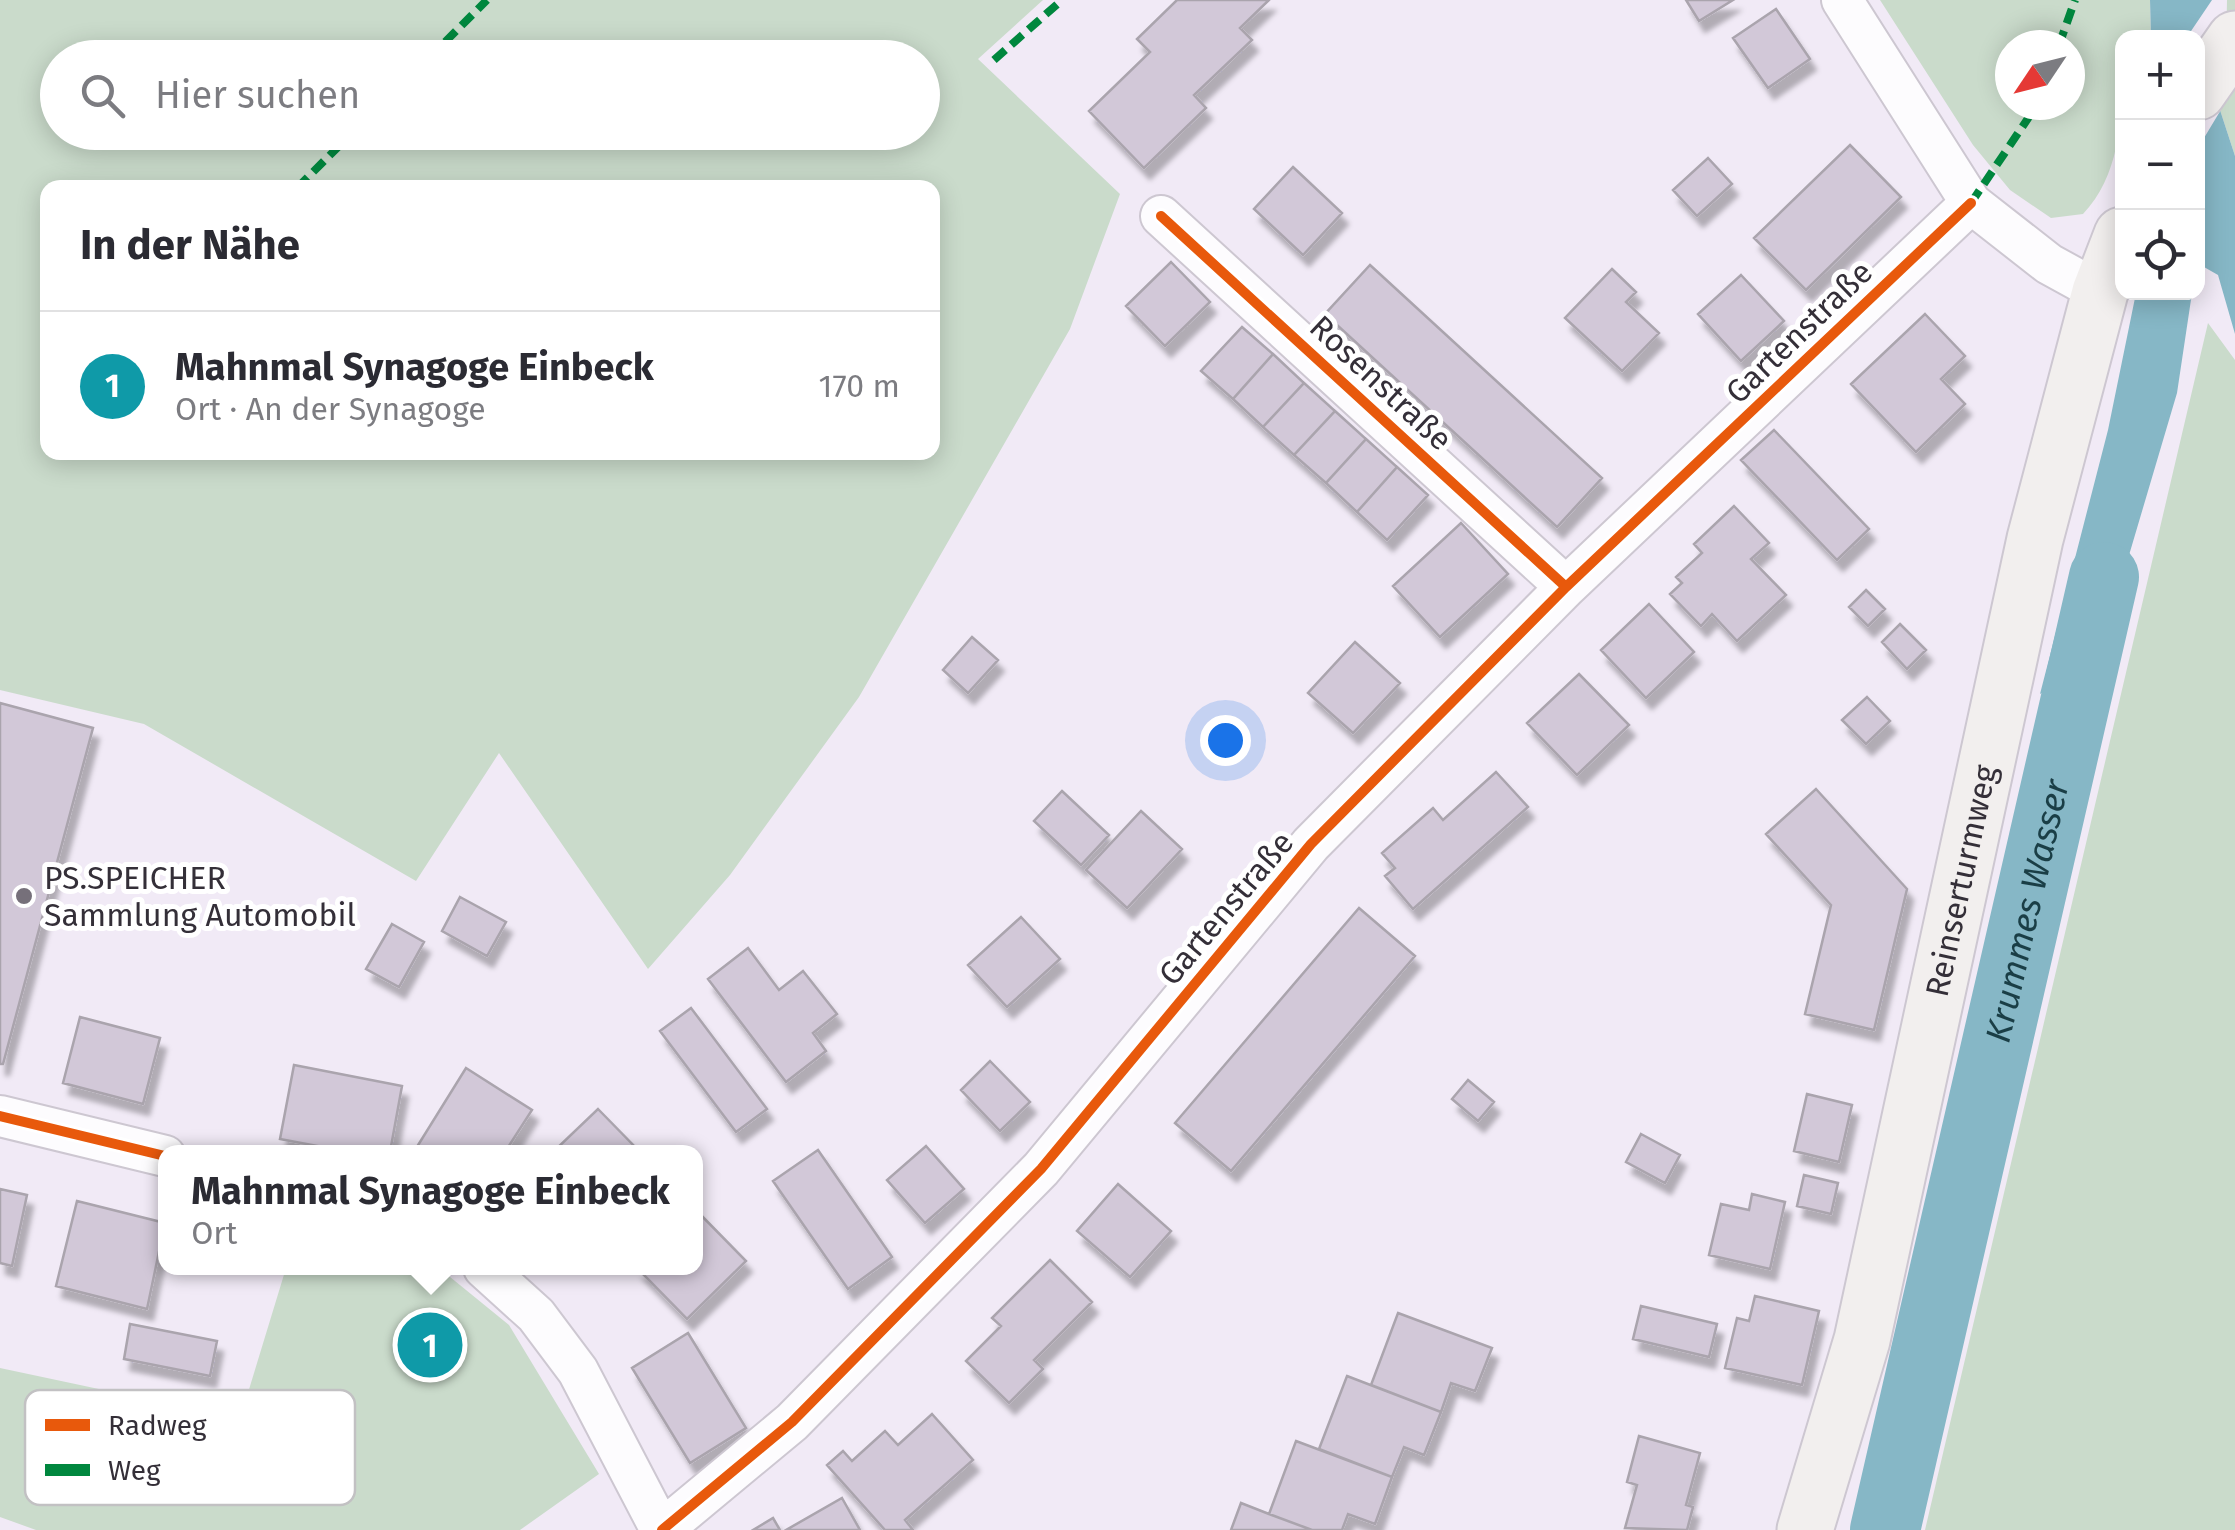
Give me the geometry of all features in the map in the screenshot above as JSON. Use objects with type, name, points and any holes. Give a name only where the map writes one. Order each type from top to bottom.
[{"type":"main road","points":[[2205,82],[2235,38]]},
{"type":"main road","name":"Reinserturmweg","points":[[1805,1530],[1862,1340],[2035,539],[2100,292],[2115,253]]},
{"type":"street","points":[[1842,0],[1970,203],[2049,264],[2100,292]]},
{"type":"street","name":"Gartenstraße","points":[[662,1530],[792,1422],[1041,1169],[1312,844],[1566,588],[1970,203]]},
{"type":"street","name":"Rosenstraße","points":[[1161,216],[1566,588]]},
{"type":"street","points":[[0,1116],[158,1154]]},
{"type":"street","points":[[492,1275],[536,1315],[578,1371],[662,1530]]},
{"type":"green space","points":[[0,0],[1043,0],[978,59],[1120,194],[1070,329],[859,697],[730,875],[648,969],[499,753],[416,881],[144,724],[0,690]]},
{"type":"green space","points":[[1880,0],[2150,0],[2151,30],[2115,30],[2115,154],[2097,196],[2083,214],[2051,218],[2010,190],[1973,145]]},
{"type":"green space","points":[[2222,0],[2235,0],[2235,156],[2220,110]]},
{"type":"green space","points":[[2208,323],[2235,360],[2235,1530],[1925,1530]]},
{"type":"green space","points":[[284,1275],[448,1275],[509,1325],[599,1474],[520,1530],[36,1530],[0,1517],[0,1368],[104,1390],[25,1390],[25,1505],[355,1505],[355,1390],[249,1390]]},
{"type":"water","points":[[2150,0],[2222,0],[2220,110],[2235,156],[2235,334],[2218,275],[2205,268],[2205,30],[2151,30]]},
{"type":"water","points":[[2135,300],[2191,300],[2177,393],[2098,660],[2040,694],[2108,430]]},
{"type":"pier","points":[[2212,0],[2227,0],[2225,103],[2205,136],[2205,30],[2192,30]]},
{"type":"pier","points":[[2115,163],[2115,197],[2106,180]]},
{"type":"building","points":[[1177,0],[1269,0],[1240,28],[1252,40],[1194,95],[1206,108],[1144,168],[1089,111],[1150,52],[1137,39]]},
{"type":"building","points":[[1686,0],[1733,0],[1699,21]]},
{"type":"building","points":[[1776,9],[1810,59],[1768,88],[1733,38]]},
{"type":"building","points":[[1850,145],[1901,197],[1806,290],[1754,238]]},
{"type":"building","points":[[1708,158],[1732,184],[1697,216],[1673,190]]},
{"type":"building","points":[[1293,167],[1342,213],[1303,255],[1254,209]]},
{"type":"building","points":[[1171,262],[1210,302],[1165,346],[1126,306]]},
{"type":"building","points":[[1370,265],[1602,478],[1557,527],[1325,314]]},
{"type":"building","points":[[1612,269],[1636,292],[1626,302],[1659,333],[1622,371],[1565,318]]},
{"type":"building","points":[[1741,275],[1784,321],[1741,361],[1698,314]]},
{"type":"building","points":[[1925,314],[1965,356],[1941,379],[1965,404],[1916,452],[1851,384]]},
{"type":"building","points":[[1242,327],[1273,354],[1233,399],[1201,371]]},
{"type":"building","points":[[1273,354],[1304,383],[1263,427],[1233,399]]},
{"type":"building","points":[[1304,383],[1335,411],[1294,455],[1263,427]]},
{"type":"building","points":[[1335,411],[1366,439],[1326,483],[1294,455]]},
{"type":"building","points":[[1774,430],[1869,529],[1837,560],[1741,460]]},
{"type":"building","points":[[1366,439],[1397,467],[1357,512],[1326,483]]},
{"type":"building","points":[[1397,467],[1428,495],[1387,540],[1357,512]]},
{"type":"building","points":[[1734,506],[1769,543],[1751,559],[1786,595],[1737,641],[1712,614],[1701,626],[1670,594],[1682,583],[1676,577],[1702,553],[1694,544]]},
{"type":"building","points":[[1461,523],[1508,574],[1440,637],[1393,586]]},
{"type":"building","points":[[1866,590],[1885,609],[1868,626],[1849,607]]},
{"type":"building","points":[[1649,604],[1694,652],[1646,698],[1601,650]]},
{"type":"building","points":[[1900,624],[1926,650],[1907,669],[1882,642]]},
{"type":"building","points":[[972,637],[998,660],[968,693],[943,670]]},
{"type":"building","points":[[1355,642],[1400,683],[1353,733],[1308,693]]},
{"type":"building","points":[[1579,674],[1629,725],[1577,775],[1527,723]]},
{"type":"building","points":[[1867,697],[1890,721],[1866,744],[1842,720]]},
{"type":"building","name":"PS.SPEICHER Sammlung Automobil","points":[[0,703],[93,728],[3,1064],[0,1064]]},
{"type":"building","points":[[1496,772],[1528,807],[1413,909],[1385,876],[1395,868],[1382,853],[1433,808],[1443,820]]},
{"type":"building","points":[[1816,789],[1907,889],[1874,1030],[1805,1014],[1831,905],[1766,834]]},
{"type":"building","points":[[1062,791],[1109,835],[1081,865],[1034,821]]},
{"type":"building","points":[[1141,811],[1182,849],[1127,908],[1086,870]]},
{"type":"building","points":[[460,897],[506,922],[487,956],[442,931]]},
{"type":"building","points":[[1359,908],[1415,956],[1231,1171],[1175,1123]]},
{"type":"building","points":[[1021,917],[1060,959],[1007,1007],[968,965]]},
{"type":"building","points":[[392,924],[424,942],[399,987],[366,969]]},
{"type":"building","points":[[748,948],[779,990],[803,971],[837,1014],[813,1033],[826,1051],[786,1082],[708,979]]},
{"type":"building","points":[[691,1008],[767,1109],[736,1132],[660,1031]]},
{"type":"building","points":[[80,1017],[160,1038],[143,1104],[63,1083]]},
{"type":"building","points":[[990,1061],[1030,1102],[1000,1131],[961,1090]]},
{"type":"building","points":[[294,1065],[402,1086],[391,1145],[312,1145],[280,1139]]},
{"type":"building","points":[[466,1068],[532,1110],[510,1145],[418,1145]]},
{"type":"building","points":[[1468,1080],[1494,1102],[1478,1121],[1452,1099]]},
{"type":"building","points":[[1807,1094],[1852,1105],[1839,1162],[1794,1151]]},
{"type":"building","points":[[598,1109],[633,1145],[560,1145]]},
{"type":"building","points":[[1641,1134],[1680,1155],[1665,1183],[1626,1162]]},
{"type":"building","points":[[926,1146],[964,1189],[925,1223],[887,1180]]},
{"type":"building","points":[[818,1150],[892,1257],[848,1289],[773,1181]]},
{"type":"building","points":[[1804,1175],[1838,1183],[1831,1214],[1797,1206]]},
{"type":"building","points":[[1118,1184],[1171,1231],[1130,1277],[1077,1231]]},
{"type":"building","points":[[0,1189],[27,1195],[12,1266],[0,1263]]},
{"type":"building","points":[[1752,1194],[1785,1202],[1770,1269],[1709,1255],[1721,1204],[1749,1210]]},
{"type":"building","points":[[77,1201],[158,1221],[158,1256],[147,1309],[56,1286]]},
{"type":"building","points":[[703,1217],[746,1261],[687,1319],[644,1275],[703,1275]]},
{"type":"building","points":[[1050,1260],[1092,1302],[1034,1360],[1043,1369],[1009,1403],[966,1361],[1001,1326],[992,1318]]},
{"type":"building","points":[[1755,1296],[1819,1311],[1802,1385],[1725,1368],[1737,1318],[1749,1321]]},
{"type":"building","points":[[1641,1306],[1717,1324],[1709,1357],[1633,1339]]},
{"type":"building","points":[[1398,1313],[1492,1348],[1475,1391],[1451,1383],[1441,1412],[1371,1385]]},
{"type":"building","points":[[130,1324],[217,1341],[210,1376],[124,1359]]},
{"type":"building","points":[[688,1333],[746,1428],[690,1463],[632,1368]]},
{"type":"building","points":[[1347,1376],[1441,1412],[1424,1455],[1404,1447],[1392,1477],[1319,1449]]},
{"type":"building","points":[[932,1414],[973,1460],[905,1520],[913,1530],[885,1530],[827,1465],[843,1451],[852,1461],[885,1431],[898,1445]]},
{"type":"building","points":[[1639,1436],[1700,1453],[1686,1505],[1693,1507],[1687,1530],[1625,1528],[1637,1485],[1627,1482]]},
{"type":"building","points":[[1296,1441],[1392,1477],[1375,1524],[1348,1514],[1342,1530],[1312,1530],[1269,1514]]},
{"type":"building","points":[[842,1498],[860,1530],[786,1530]]},
{"type":"building","points":[[1241,1503],[1269,1514],[1312,1530],[1231,1530]]},
{"type":"building","points":[[773,1518],[780,1530],[753,1530]]},
{"type":"waterway","name":"Krummes Wasser","points":[[1885,1530],[2104,577]]},
{"type":"marked path","points":[[447,40],[487,0]]},
{"type":"marked path","points":[[994,60],[1062,0]]},
{"type":"marked path","points":[[2064,30],[2075,0]]},
{"type":"marked path","points":[[1971,203],[2027,120]]},
{"type":"marked path","points":[[305,180],[335,150]]},
{"type":"cycle path","points":[[662,1530],[792,1422],[1041,1169],[1311,844],[1566,587],[1971,203]]},
{"type":"cycle path","points":[[1161,216],[1566,587]]},
{"type":"cycle path","points":[[0,1116],[158,1154]]},
{"type":"place","name":"PS.SPEICHER Sammlung Automobil","points":[[24,896]]},
{"type":"place","name":"Mahnmal Synagoge Einbeck","points":[[430,1345]]}]
